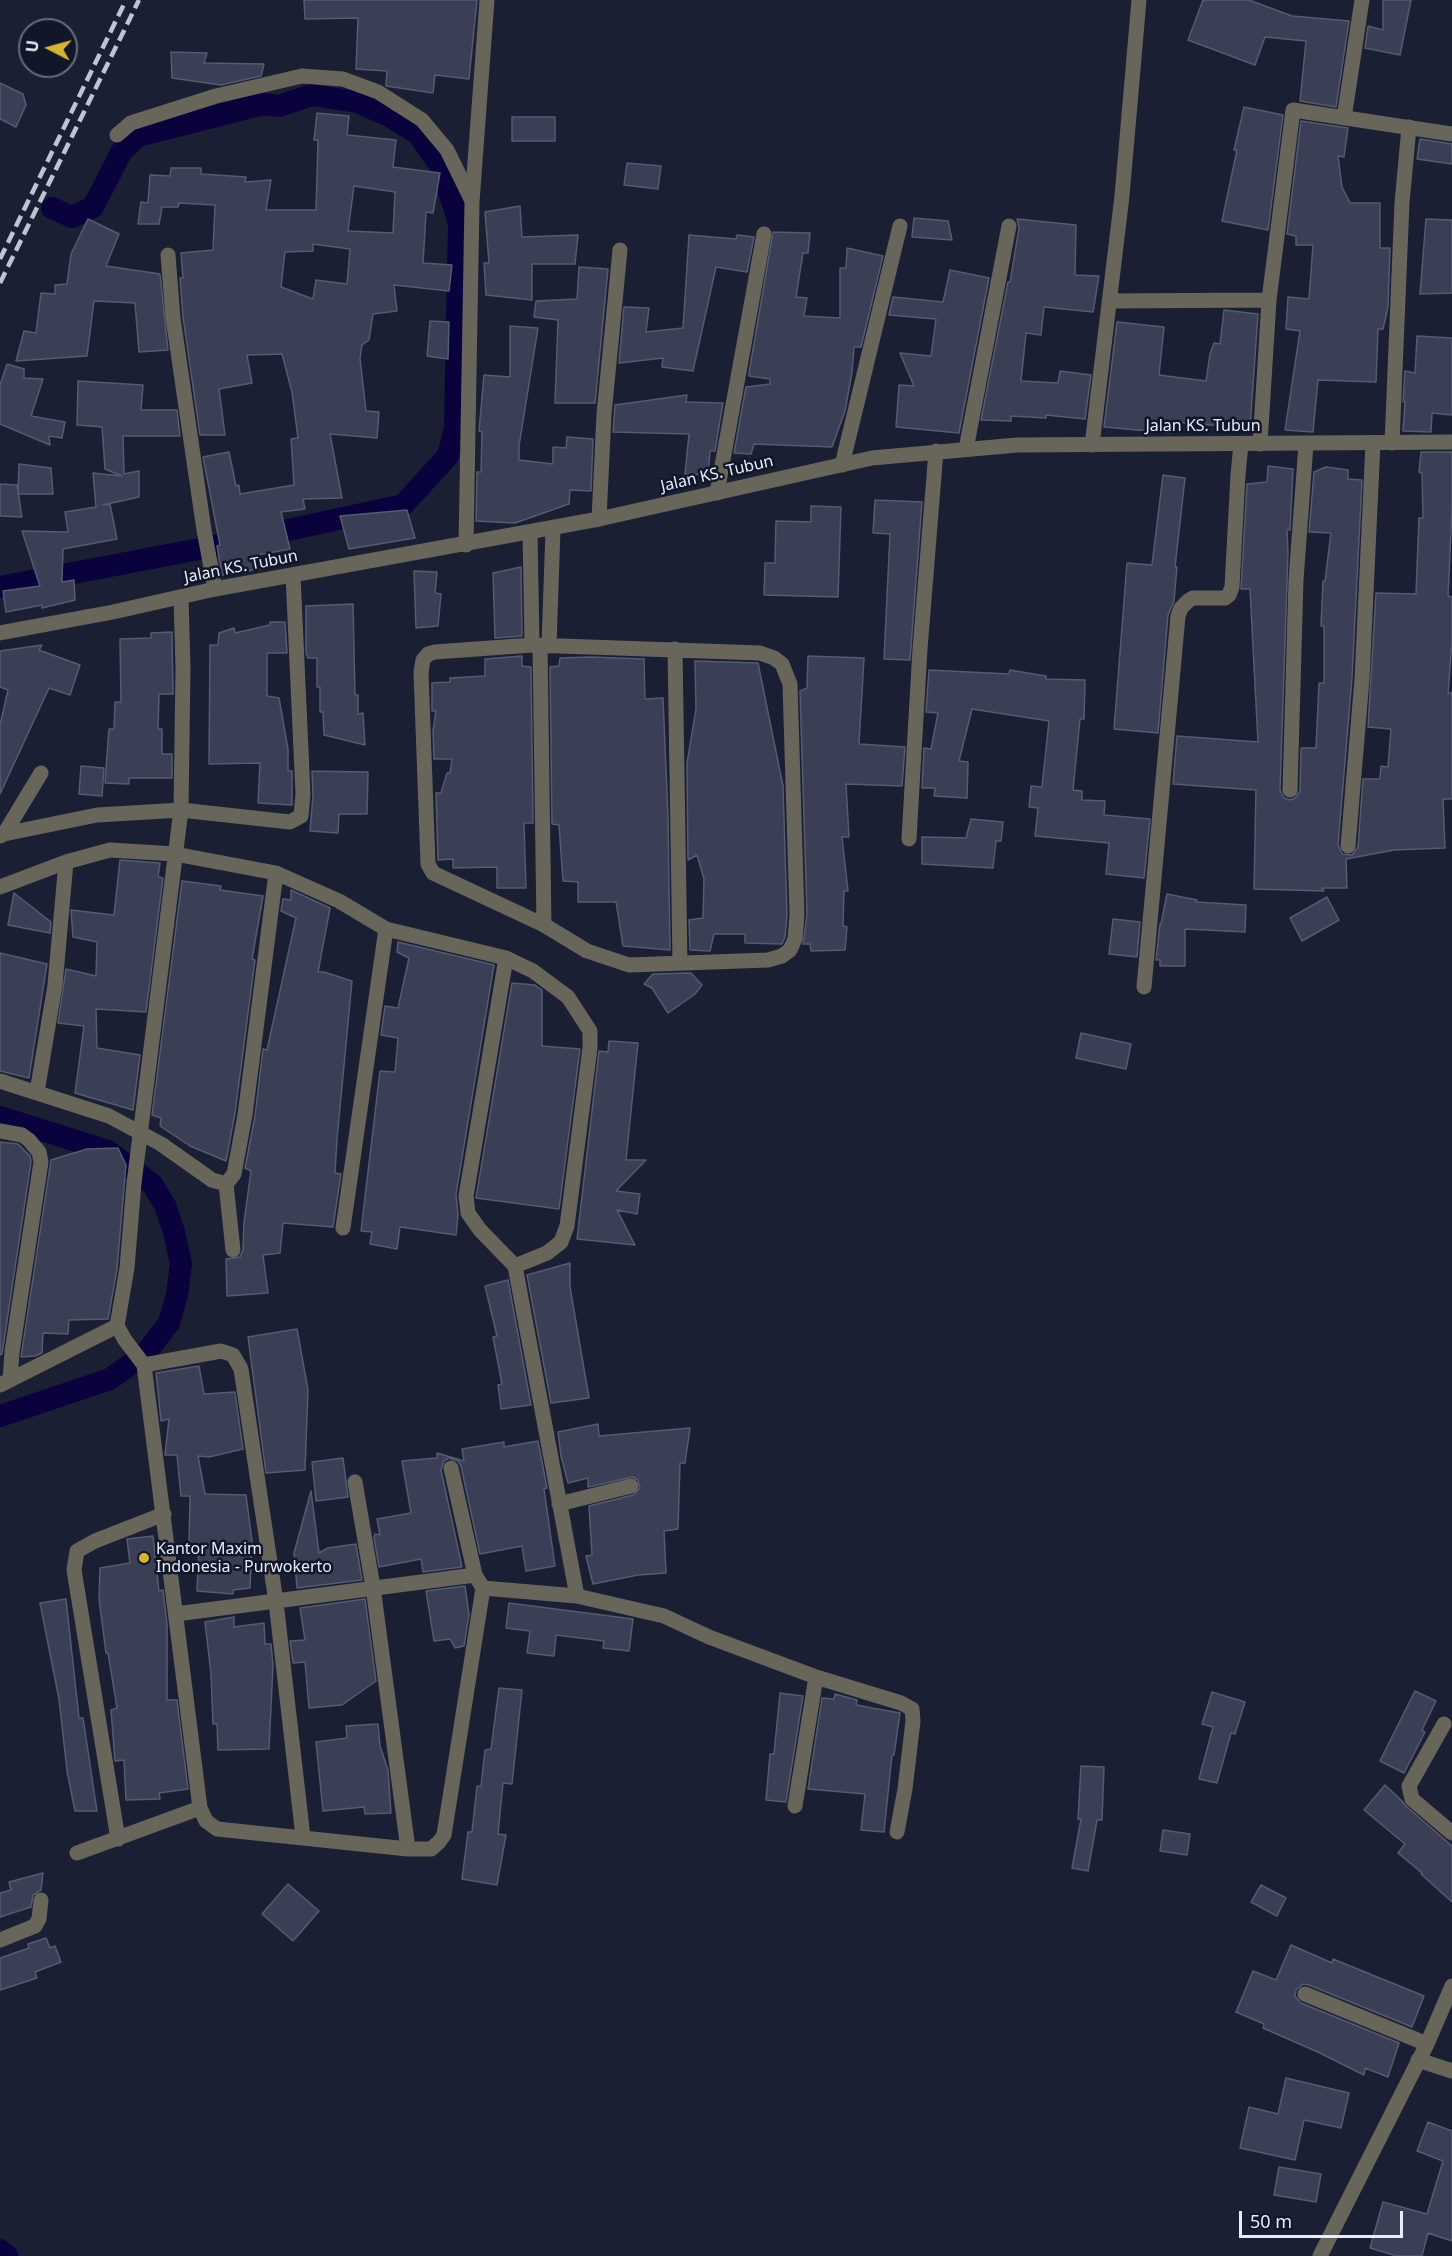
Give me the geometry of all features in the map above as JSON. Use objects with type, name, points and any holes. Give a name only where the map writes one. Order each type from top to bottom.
[{"type":"street","points":[[466,545],[472,202],[487,0]]},
{"type":"street","points":[[1092,445],[1122,196],[1139,0]]},
{"type":"street","points":[[1344,117],[1362,0]]},
{"type":"street","points":[[117,135],[130,123],[216,96],[302,76],[343,79],[378,92],[422,120],[447,150],[472,202]]},
{"type":"street","points":[[1260,444],[1269,300],[1293,110],[1452,134]]},
{"type":"street","points":[[1392,442],[1402,203],[1409,127]]},
{"type":"street","points":[[842,465],[900,226]]},
{"type":"street","points":[[966,448],[1009,226]]},
{"type":"street","points":[[717,493],[764,234]]},
{"type":"street","points":[[599,519],[604,414],[620,250]]},
{"type":"street","points":[[168,255],[172,318],[215,589]]},
{"type":"street","points":[[1109,301],[1269,300]]},
{"type":"street","name":"Jalan KS. Tubun","points":[[0,633],[181,598],[215,589],[599,519],[872,458],[1017,445],[1452,442]]},
{"type":"street","points":[[1348,846],[1362,679],[1373,443]]},
{"type":"street","points":[[1144,987],[1178,616],[1181,608],[1193,598],[1225,598],[1232,587],[1241,444]]},
{"type":"street","points":[[1290,790],[1296,580],[1306,444]]},
{"type":"street","points":[[909,839],[920,649],[936,451]]},
{"type":"street","points":[[541,646],[554,528]]},
{"type":"street","points":[[530,532],[541,646],[544,925]]},
{"type":"street","points":[[2,835],[97,815],[179,816],[270,822],[290,822],[301,816],[303,794],[293,575]]},
{"type":"street","points":[[181,598],[183,667],[179,816],[134,1183],[127,1268],[117,1326],[143,1363],[201,1808],[206,1821],[217,1829],[408,1849],[431,1849],[444,1835],[483,1588],[476,1575],[451,1468]]},
{"type":"street","points":[[541,646],[675,650],[760,653],[782,664],[786,673],[790,684],[797,915],[795,939],[790,950],[782,956],[768,960],[629,964],[587,951],[544,925],[433,873],[428,864],[421,672],[423,660],[428,654],[541,646]]},
{"type":"street","points":[[675,650],[680,963]]},
{"type":"street","points":[[2,835],[41,773]]},
{"type":"street","points":[[0,887],[66,862],[110,850],[175,851],[276,873],[339,901],[386,929],[506,958],[533,971],[568,997],[590,1031],[590,1048],[567,1226],[561,1242],[554,1248],[515,1266]]},
{"type":"street","points":[[37,1092],[55,985],[66,862]]},
{"type":"street","points":[[233,1251],[226,1184],[234,1174],[245,1115],[276,873]]},
{"type":"street","points":[[343,1228],[386,929]]},
{"type":"street","points":[[506,958],[466,1196],[468,1213],[480,1230],[515,1266],[577,1596]]},
{"type":"street","points":[[0,1081],[109,1116],[212,1180],[226,1184]]},
{"type":"street","points":[[0,1131],[22,1135],[29,1140],[39,1152],[41,1162],[12,1352],[5,1382]]},
{"type":"street","points":[[5,1382],[117,1326]]},
{"type":"street","points":[[143,1363],[221,1351],[233,1355],[241,1369],[276,1602],[303,1837]]},
{"type":"street","points":[[355,1482],[374,1587],[408,1849]]},
{"type":"street","points":[[559,1504],[630,1486]]},
{"type":"street","points":[[118,1839],[74,1570],[77,1551],[94,1541],[164,1514]]},
{"type":"street","points":[[176,1614],[476,1575]]},
{"type":"street","points":[[483,1588],[577,1596],[664,1616],[710,1637],[816,1677],[901,1703],[912,1709],[913,1721],[905,1789],[897,1832]]},
{"type":"street","points":[[795,1806],[816,1677]]},
{"type":"street","points":[[1444,1724],[1409,1786],[1412,1798],[1452,1833]]},
{"type":"street","points":[[77,1853],[201,1808]]},
{"type":"street","points":[[0,1940],[35,1926],[39,1919],[41,1900]]},
{"type":"street","points":[[1320,2256],[1427,2044],[1452,1986]]},
{"type":"street","points":[[1305,1994],[1427,2044]]},
{"type":"street","points":[[1418,2060],[1452,2071]]},
{"type":"building","points":[[304,0],[477,0],[469,79],[435,75],[433,93],[386,86],[387,71],[356,69],[358,18],[305,19]]},
{"type":"building","points":[[1203,0],[1249,0],[1292,16],[1349,21],[1336,107],[1300,101],[1306,41],[1265,37],[1255,65],[1188,40]]},
{"type":"building","points":[[1383,0],[1411,0],[1400,55],[1365,48],[1368,26],[1383,30]]},
{"type":"building","points":[[171,52],[207,53],[204,63],[264,64],[261,76],[221,85],[172,78]]},
{"type":"building","points":[[0,83],[23,94],[26,105],[16,127],[0,119]]},
{"type":"building","points":[[1244,107],[1283,115],[1268,230],[1222,221]]},
{"type":"building","points":[[317,113],[349,116],[347,135],[396,140],[393,167],[440,173],[433,213],[426,212],[423,263],[452,265],[449,291],[394,285],[397,311],[373,314],[369,340],[362,345],[360,359],[366,411],[379,412],[377,438],[330,434],[342,498],[303,499],[305,509],[281,512],[290,549],[257,555],[259,569],[222,575],[217,546],[220,545],[203,457],[229,452],[236,486],[239,485],[240,494],[294,485],[291,439],[298,438],[292,392],[282,354],[247,355],[252,383],[219,389],[225,435],[200,435],[183,317],[181,253],[213,250],[215,205],[179,203],[178,207],[162,207],[159,224],[138,224],[141,202],[148,203],[150,175],[170,176],[171,168],[201,168],[201,174],[246,177],[245,182],[271,180],[266,210],[316,210],[318,140],[314,140]],"holes":[[[354,186],[395,192],[393,233],[348,231]],[[313,244],[350,249],[347,284],[316,280],[313,299],[281,287],[285,252],[313,251]]]},
{"type":"building","points":[[512,117],[555,117],[555,141],[512,141]]},
{"type":"building","points":[[1301,121],[1348,128],[1344,157],[1338,156],[1342,187],[1350,203],[1380,203],[1380,248],[1390,248],[1388,307],[1383,329],[1378,329],[1376,382],[1318,380],[1313,432],[1285,430],[1300,331],[1286,329],[1288,297],[1309,299],[1313,245],[1296,245],[1296,236],[1287,234]]},
{"type":"building","points":[[1420,139],[1452,144],[1452,164],[1417,159]]},
{"type":"building","points":[[627,163],[661,166],[658,189],[624,185]]},
{"type":"building","points":[[520,206],[522,237],[578,235],[575,264],[532,264],[532,300],[486,295],[484,263],[489,263],[485,212]]},
{"type":"building","points":[[914,218],[948,221],[952,240],[912,237]]},
{"type":"building","points":[[88,219],[119,234],[106,266],[160,274],[168,350],[139,352],[135,303],[94,301],[87,356],[16,361],[24,331],[36,333],[41,293],[55,294],[55,285],[67,284],[71,254]]},
{"type":"building","points":[[1017,219],[1076,225],[1075,275],[1099,276],[1093,312],[1044,307],[1041,335],[1026,333],[1021,381],[1058,383],[1060,371],[1091,375],[1085,419],[1046,415],[1046,418],[1011,416],[1011,421],[981,420],[1008,282],[1010,282],[1019,228]]},
{"type":"building","points":[[1426,219],[1452,220],[1452,293],[1420,294]]},
{"type":"building","points":[[773,232],[810,233],[808,253],[803,253],[796,297],[807,298],[804,316],[840,318],[840,268],[846,268],[847,248],[883,256],[861,347],[854,347],[845,411],[832,447],[754,444],[751,454],[734,453],[746,387],[770,384],[770,379],[749,376],[749,373]]},
{"type":"building","points":[[689,235],[736,239],[737,235],[754,237],[747,272],[716,267],[693,371],[662,367],[663,358],[619,363],[624,307],[649,308],[646,332],[683,328]]},
{"type":"building","points":[[579,267],[608,269],[595,403],[555,403],[558,320],[534,317],[536,301],[577,299]]},
{"type":"building","points":[[950,270],[989,278],[959,433],[896,427],[899,385],[914,386],[900,353],[931,356],[936,319],[889,315],[893,297],[943,302]]},
{"type":"building","points":[[1224,310],[1258,314],[1250,428],[1172,422],[1171,433],[1104,427],[1117,322],[1164,327],[1159,375],[1206,381],[1214,343],[1220,344]]},
{"type":"building","points":[[430,321],[449,322],[448,359],[427,356]]},
{"type":"building","points":[[510,326],[538,328],[519,446],[519,460],[553,464],[553,447],[566,448],[567,437],[593,439],[591,491],[570,490],[569,504],[515,523],[476,521],[477,472],[481,472],[482,432],[479,431],[484,375],[510,377]]},
{"type":"building","points":[[1417,336],[1452,338],[1452,415],[1432,413],[1431,432],[1403,431],[1405,371],[1415,373]]},
{"type":"building","points":[[7,364],[24,369],[24,378],[43,379],[31,416],[65,422],[62,438],[49,436],[50,445],[0,424],[0,385]]},
{"type":"building","points":[[78,381],[143,385],[141,410],[177,410],[180,436],[123,436],[124,474],[139,471],[139,497],[103,505],[110,504],[117,539],[63,549],[62,582],[74,580],[75,600],[42,608],[42,605],[6,612],[3,591],[40,586],[22,531],[68,532],[65,512],[96,507],[93,473],[122,476],[105,469],[102,427],[77,425]]},
{"type":"building","points":[[687,395],[686,402],[723,403],[715,451],[710,451],[708,475],[685,474],[689,434],[613,432],[615,405]]},
{"type":"building","points":[[1421,452],[1452,452],[1448,596],[1452,597],[1452,642],[1448,693],[1452,693],[1452,799],[1443,799],[1445,848],[1394,850],[1346,859],[1347,888],[1322,888],[1324,891],[1254,889],[1256,790],[1173,784],[1177,736],[1258,742],[1250,589],[1241,589],[1247,484],[1267,482],[1268,466],[1293,469],[1290,530],[1287,530],[1280,790],[1284,798],[1290,800],[1295,798],[1300,791],[1301,748],[1316,748],[1319,683],[1324,683],[1324,626],[1321,626],[1323,581],[1325,581],[1331,533],[1309,532],[1314,472],[1326,467],[1348,470],[1348,479],[1362,480],[1352,678],[1338,845],[1342,854],[1352,855],[1358,847],[1363,779],[1380,779],[1381,766],[1388,767],[1391,729],[1368,727],[1376,593],[1416,594],[1419,518],[1423,518],[1422,473],[1419,472]]},
{"type":"building","points":[[19,464],[51,468],[53,494],[18,494]]},
{"type":"building","points":[[1163,475],[1185,478],[1175,567],[1177,567],[1174,601],[1168,615],[1158,733],[1114,729],[1127,563],[1152,565]]},
{"type":"building","points":[[0,484],[17,485],[22,517],[0,516]]},
{"type":"building","points":[[875,500],[922,502],[910,660],[884,659],[890,534],[873,533]]},
{"type":"building","points":[[811,506],[841,507],[838,597],[764,595],[765,563],[775,563],[776,521],[811,522]]},
{"type":"building","points":[[407,510],[415,538],[349,549],[340,516]]},
{"type":"building","points":[[521,567],[522,636],[495,638],[493,573]]},
{"type":"building","points":[[414,571],[437,572],[435,593],[441,594],[438,626],[416,628]]},
{"type":"building","points":[[353,604],[355,695],[358,695],[358,714],[363,713],[365,745],[324,735],[323,712],[320,712],[320,687],[317,687],[317,658],[308,658],[306,653],[306,606]]},
{"type":"building","points":[[270,622],[285,622],[287,653],[267,653],[267,696],[279,698],[288,749],[288,771],[292,771],[292,805],[258,803],[260,763],[209,764],[210,645],[218,645],[219,633],[234,628],[235,633],[270,625]]},
{"type":"building","points":[[172,632],[173,694],[159,694],[158,729],[162,729],[162,754],[172,754],[172,778],[129,778],[129,784],[105,783],[109,729],[114,729],[115,702],[121,702],[120,639],[151,638],[151,633]]},
{"type":"building","points":[[42,645],[39,650],[80,665],[70,695],[49,688],[0,794],[0,725],[8,690],[0,687],[0,651]]},
{"type":"building","points":[[522,656],[522,666],[531,667],[533,823],[524,823],[526,888],[497,888],[497,867],[453,868],[453,859],[438,860],[436,793],[441,793],[447,773],[450,773],[452,759],[434,759],[433,731],[436,711],[432,711],[432,683],[450,682],[450,678],[485,676],[485,659]]},
{"type":"building","points":[[808,656],[864,658],[859,744],[905,747],[902,786],[846,784],[849,837],[842,837],[848,891],[844,891],[843,926],[847,927],[845,950],[811,951],[810,944],[803,944],[807,915],[800,691],[807,688]]},
{"type":"building","points":[[560,658],[644,659],[645,699],[663,698],[670,950],[623,946],[616,902],[578,902],[578,882],[563,881],[559,825],[552,824],[550,667],[559,666]]},
{"type":"building","points":[[695,661],[758,663],[783,786],[787,915],[782,944],[745,943],[745,934],[714,934],[710,951],[690,950],[689,920],[703,918],[704,879],[697,855],[688,860],[687,763],[696,709]]},
{"type":"building","points":[[929,670],[1009,674],[1010,670],[1046,676],[1046,679],[1085,680],[1084,719],[1080,719],[1073,790],[1082,791],[1082,800],[1105,801],[1104,815],[1150,819],[1144,878],[1106,874],[1109,843],[1035,836],[1038,808],[1029,807],[1031,786],[1042,787],[1049,721],[972,709],[959,761],[968,762],[967,798],[934,796],[935,788],[922,788],[924,748],[931,749],[938,713],[926,712]]},
{"type":"building","points":[[81,766],[104,768],[102,796],[79,794]]},
{"type":"building","points":[[312,771],[368,772],[367,814],[339,814],[338,833],[310,831]]},
{"type":"building","points":[[971,819],[1003,822],[1001,841],[996,841],[993,868],[922,864],[922,837],[966,838]]},
{"type":"building","points":[[120,860],[160,863],[158,877],[163,878],[146,1012],[96,1009],[97,1048],[140,1055],[133,1110],[75,1093],[84,1026],[58,1023],[66,969],[96,976],[97,942],[73,937],[71,910],[114,915]]},
{"type":"building","points":[[182,881],[221,886],[220,890],[263,896],[252,959],[255,960],[235,1113],[226,1161],[190,1146],[160,1126],[161,1118],[152,1115]]},
{"type":"building","points":[[291,890],[330,908],[318,972],[352,981],[335,1173],[341,1174],[333,1227],[283,1223],[280,1253],[263,1255],[268,1293],[227,1296],[226,1259],[240,1257],[243,1250],[244,1222],[251,1171],[245,1168],[255,1116],[263,1049],[267,1050],[296,918],[281,911],[283,899],[291,900]]},
{"type":"building","points":[[14,893],[51,922],[50,933],[8,925]]},
{"type":"building","points":[[1167,894],[1197,900],[1196,902],[1246,905],[1245,932],[1185,929],[1185,966],[1160,966],[1160,960],[1156,960],[1160,924]]},
{"type":"building","points":[[1327,897],[1339,920],[1302,941],[1290,918]]},
{"type":"building","points":[[1113,919],[1140,922],[1137,957],[1109,954]]},
{"type":"building","points":[[398,942],[494,965],[456,1194],[458,1215],[456,1235],[400,1227],[397,1249],[370,1244],[372,1232],[361,1231],[380,1071],[395,1072],[398,1038],[381,1035],[385,1006],[398,1008],[409,958],[397,952]]},
{"type":"building","points":[[0,953],[47,964],[29,1078],[0,1071]]},
{"type":"building","points":[[691,973],[702,985],[695,994],[668,1013],[652,988],[644,984],[653,974]]},
{"type":"building","points":[[512,983],[535,985],[542,990],[542,1046],[580,1049],[559,1209],[476,1198]]},
{"type":"building","points":[[1081,1033],[1131,1044],[1126,1069],[1076,1058]]},
{"type":"building","points":[[609,1041],[638,1043],[626,1160],[646,1160],[616,1191],[640,1194],[637,1214],[617,1210],[635,1245],[577,1239],[599,1051],[608,1052]]},
{"type":"building","points":[[0,1142],[18,1144],[30,1156],[31,1162],[2,1354],[0,1355]]},
{"type":"building","points":[[118,1148],[126,1165],[117,1269],[108,1319],[69,1320],[68,1334],[43,1333],[42,1353],[21,1357],[51,1160],[87,1149]]},
{"type":"building","points":[[570,1263],[570,1287],[589,1398],[551,1403],[527,1275]]},
{"type":"building","points":[[508,1280],[531,1405],[501,1409],[498,1385],[502,1384],[493,1337],[497,1336],[485,1286]]},
{"type":"building","points":[[297,1329],[308,1390],[305,1470],[266,1473],[248,1337]]},
{"type":"building","points":[[199,1366],[204,1394],[235,1392],[243,1449],[209,1457],[198,1456],[205,1494],[246,1495],[252,1541],[250,1588],[233,1590],[233,1594],[197,1591],[199,1545],[189,1545],[190,1496],[181,1496],[177,1455],[165,1455],[169,1419],[161,1421],[156,1373]]},
{"type":"building","points":[[598,1424],[599,1436],[690,1428],[685,1463],[680,1463],[678,1529],[664,1531],[666,1573],[638,1575],[593,1584],[586,1556],[592,1555],[589,1506],[633,1495],[640,1488],[638,1480],[633,1477],[588,1487],[588,1478],[568,1483],[558,1432]]},
{"type":"building","points":[[538,1441],[547,1488],[544,1489],[555,1566],[526,1571],[522,1546],[480,1554],[461,1466],[458,1461],[449,1458],[444,1461],[441,1470],[462,1567],[423,1572],[421,1559],[379,1567],[374,1538],[375,1534],[380,1535],[377,1519],[411,1513],[402,1461],[437,1458],[437,1453],[464,1461],[462,1449],[504,1442],[504,1447]]},
{"type":"building","points":[[343,1458],[348,1497],[316,1501],[312,1462]]},
{"type":"building","points":[[311,1491],[319,1553],[328,1548],[356,1544],[362,1580],[297,1588],[294,1553]]},
{"type":"building","points":[[153,1536],[159,1591],[163,1590],[167,1624],[167,1700],[177,1700],[188,1789],[159,1793],[160,1799],[126,1800],[124,1760],[115,1761],[111,1710],[117,1708],[108,1653],[106,1653],[99,1599],[100,1568],[130,1563],[127,1539]]},
{"type":"building","points":[[465,1586],[469,1615],[464,1646],[455,1648],[450,1639],[434,1641],[426,1591]]},
{"type":"building","points":[[66,1599],[79,1718],[83,1718],[97,1811],[75,1811],[67,1771],[59,1699],[40,1603]]},
{"type":"building","points":[[365,1599],[376,1681],[342,1705],[309,1708],[305,1662],[293,1663],[290,1641],[305,1640],[300,1608]]},
{"type":"building","points":[[509,1603],[633,1619],[629,1651],[603,1648],[604,1641],[556,1635],[554,1656],[527,1653],[530,1631],[506,1628]]},
{"type":"building","points":[[234,1617],[234,1627],[264,1623],[265,1644],[271,1644],[273,1665],[269,1749],[218,1750],[217,1724],[213,1724],[211,1674],[205,1622]]},
{"type":"building","points":[[499,1688],[522,1690],[512,1784],[503,1783],[498,1834],[506,1835],[497,1885],[462,1879],[468,1832],[472,1832],[477,1786],[481,1786],[485,1750],[491,1749]]},
{"type":"building","points":[[1415,1691],[1436,1701],[1422,1730],[1425,1732],[1404,1773],[1380,1761]]},
{"type":"building","points":[[1212,1692],[1245,1702],[1235,1734],[1231,1733],[1217,1783],[1199,1779],[1213,1727],[1202,1724]]},
{"type":"building","points":[[780,1693],[803,1696],[786,1802],[766,1800],[770,1754],[774,1754]]},
{"type":"building","points":[[835,1694],[857,1700],[856,1705],[900,1713],[894,1755],[892,1755],[884,1832],[861,1830],[865,1794],[808,1789],[822,1698],[834,1699]]},
{"type":"building","points":[[378,1724],[380,1746],[388,1770],[391,1813],[365,1814],[364,1807],[323,1811],[316,1742],[347,1738],[346,1726]]},
{"type":"building","points":[[1081,1766],[1104,1767],[1102,1820],[1097,1820],[1088,1871],[1072,1868],[1081,1819],[1078,1819]]},
{"type":"building","points":[[1385,1785],[1452,1846],[1452,1902],[1398,1853],[1405,1844],[1364,1810]]},
{"type":"building","points":[[1163,1830],[1190,1834],[1187,1855],[1160,1851]]},
{"type":"building","points":[[43,1873],[41,1890],[33,1895],[31,1907],[0,1917],[0,1893],[11,1890],[9,1882]]},
{"type":"building","points":[[288,1884],[319,1911],[293,1941],[262,1914]]},
{"type":"building","points":[[1261,1885],[1286,1898],[1277,1916],[1251,1902]]},
{"type":"building","points":[[46,1938],[50,1948],[55,1946],[61,1962],[35,1972],[37,1978],[0,1990],[0,1958],[29,1948],[28,1944]]},
{"type":"building","points":[[1291,1945],[1332,1963],[1333,1959],[1424,1996],[1412,2027],[1309,1985],[1303,1984],[1296,1990],[1295,1996],[1301,2003],[1399,2043],[1388,2077],[1365,2068],[1364,2075],[1263,2028],[1264,2024],[1236,2012],[1253,1971],[1276,1980]]},
{"type":"building","points":[[1286,2078],[1349,2093],[1341,2128],[1304,2120],[1295,2160],[1240,2148],[1249,2107],[1278,2114]]},
{"type":"building","points":[[1428,2122],[1452,2131],[1452,2241],[1428,2233],[1422,2256],[1397,2256],[1370,2248],[1383,2202],[1427,2214],[1443,2161],[1417,2151]]},
{"type":"building","points":[[1279,2167],[1321,2174],[1316,2202],[1274,2195]]},
{"type":"waterway","points":[[0,587],[215,546],[403,505],[448,456],[455,428],[459,223],[441,167],[418,134],[389,116],[357,102],[312,95],[279,106],[263,104],[138,136],[122,151],[93,207],[72,217],[52,208]]},
{"type":"waterway","points":[[0,1117],[108,1151],[152,1184],[165,1205],[181,1264],[177,1295],[169,1323],[145,1354],[110,1379],[0,1416]]},
{"type":"waterway","points":[[0,2250],[7,2256]]},
{"type":"railway","points":[[0,259],[126,0]]},
{"type":"railway","points":[[0,283],[139,0]]},
{"type":"place","name":"Kantor Maxim Indonesia - Purwokerto","points":[[144,1558]]}]
